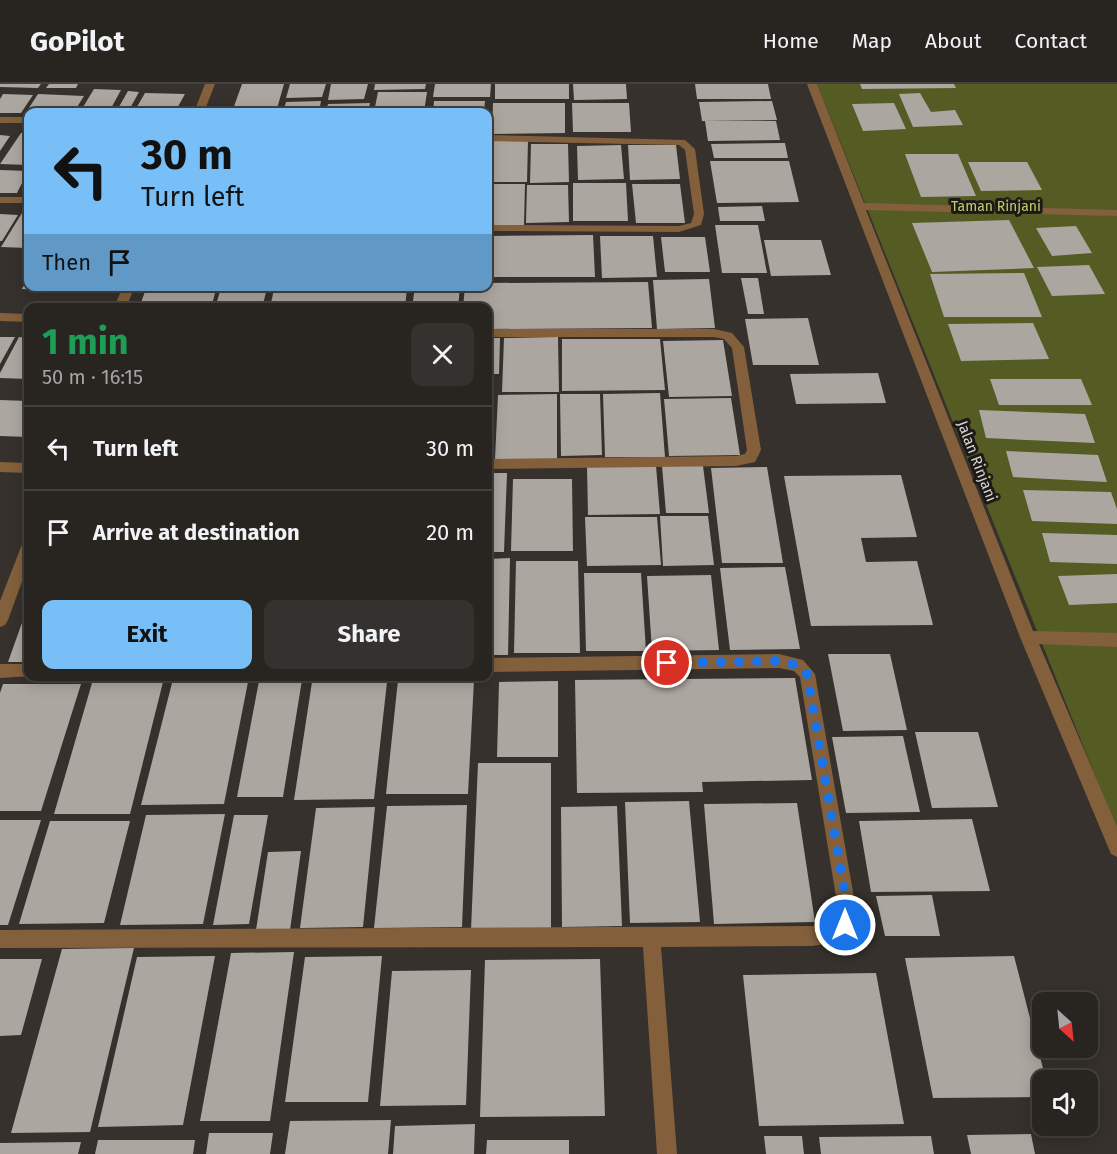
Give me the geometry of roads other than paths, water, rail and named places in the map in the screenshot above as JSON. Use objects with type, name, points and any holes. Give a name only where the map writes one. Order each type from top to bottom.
[{"type":"street","points":[[201,108],[210,84]]},
{"type":"street","name":"Jalan Rinjani","points":[[812,84],[1028,636],[1117,848]]},
{"type":"street","points":[[0,120],[24,120]]},
{"type":"street","points":[[492,138],[681,142],[690,149],[699,214],[696,225],[679,229],[492,228]]},
{"type":"street","points":[[0,200],[24,200]]},
{"type":"street","points":[[860,206],[1117,213]]},
{"type":"street","points":[[0,317],[24,318]]},
{"type":"street","points":[[492,333],[714,333],[728,336],[738,347],[754,450],[750,458],[736,461],[492,464]]},
{"type":"street","points":[[0,467],[24,468]]},
{"type":"street","points":[[0,620],[24,557]]},
{"type":"street","points":[[1028,636],[1117,640]]},
{"type":"street","points":[[0,939],[812,937],[826,935],[845,925],[848,915],[846,900],[807,674],[798,665],[779,661],[492,665]]},
{"type":"street","points":[[0,671],[24,671]]},
{"type":"street","points":[[651,936],[667,1154]]},
{"type":"park label","name":"Taman Rinjani","points":[[996,206]]}]
